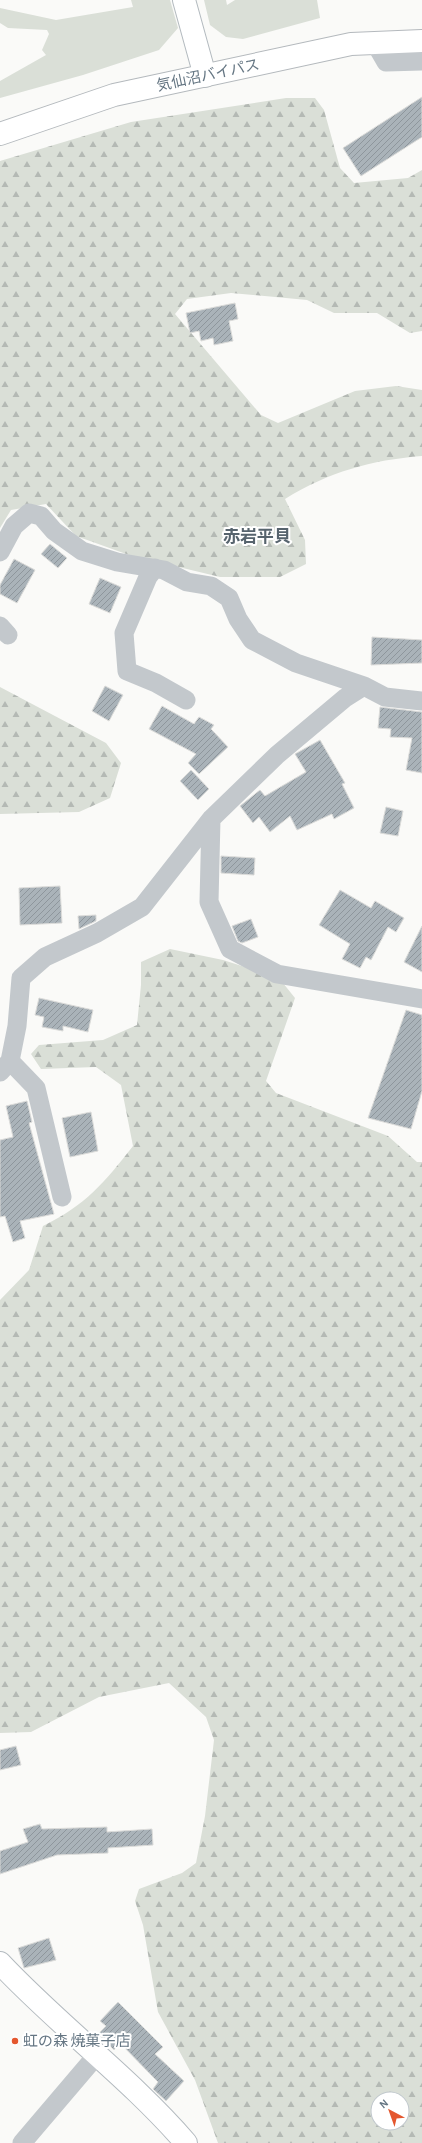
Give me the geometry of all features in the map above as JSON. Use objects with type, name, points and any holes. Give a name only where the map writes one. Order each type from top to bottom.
[{"type":"main road","points":[[184,0],[210,75]]},
{"type":"main road","points":[[196,0],[210,75]]},
{"type":"main road","name":"気仙沼バイパス","points":[[0,134],[114,96],[352,44],[422,41]]},
{"type":"main road","points":[[0,1963],[22,1986],[96,2056],[161,2114],[186,2143]]},
{"type":"street","points":[[375,43],[386,62],[422,61]]},
{"type":"street","points":[[0,552],[14,526],[29,513],[41,516],[54,531],[82,551],[117,562],[164,570],[187,582],[211,586],[229,598],[238,619],[252,640],[296,663],[364,686],[384,697],[422,701]]},
{"type":"street","points":[[155,568],[148,577],[124,633],[127,671],[156,683],[186,700]]},
{"type":"street","points":[[62,1197],[36,1088],[5,1066],[17,1026],[21,978],[45,957],[97,933],[142,907],[211,819],[277,755],[345,698],[364,686]]},
{"type":"street","points":[[211,819],[209,902],[230,949],[277,974],[422,999]]},
{"type":"street","points":[[22,2143],[96,2056]]},
{"type":"green space","points":[[131,0],[170,0],[178,28],[159,50],[83,75],[0,98],[0,81],[46,55],[42,50],[49,34],[47,30],[8,28],[0,23],[0,8],[56,20],[133,7]]},
{"type":"green space","points":[[204,0],[226,0],[227,5],[235,0],[317,0],[320,18],[243,39],[226,37],[210,25]]},
{"type":"green space","points":[[286,98],[315,98],[324,110],[340,168],[354,183],[408,178],[422,170],[422,331],[410,333],[377,313],[334,313],[307,300],[231,293],[187,299],[175,314],[261,415],[278,423],[355,391],[396,386],[422,390],[422,456],[368,464],[351,469],[318,481],[285,499],[305,540],[306,564],[280,577],[220,577],[129,555],[76,536],[46,504],[11,510],[0,528],[0,161],[131,122]]},
{"type":"green space","points":[[0,687],[106,743],[121,763],[110,798],[79,812],[0,814]]},
{"type":"green space","points":[[170,949],[223,960],[279,978],[295,998],[266,1081],[276,1093],[388,1136],[417,1162],[422,1162],[422,2143],[218,2143],[195,2080],[158,2012],[143,1925],[135,1901],[139,1889],[182,1873],[196,1863],[205,1816],[214,1740],[206,1717],[169,1683],[99,1697],[31,1732],[0,1733],[0,1300],[29,1270],[43,1226],[71,1210],[83,1201],[113,1171],[133,1146],[121,1085],[96,1067],[41,1069],[31,1054],[39,1045],[103,1040],[137,1025],[141,985],[141,962]]},
{"type":"building","points":[[422,97],[422,137],[361,176],[343,148]]},
{"type":"building","points":[[235,303],[238,319],[229,321],[233,341],[214,345],[213,338],[201,341],[199,331],[190,333],[186,313]]},
{"type":"building","points":[[50,544],[67,558],[58,568],[41,554]]},
{"type":"building","points":[[14,559],[35,570],[17,603],[0,594],[0,585]]},
{"type":"building","points":[[100,578],[121,587],[110,613],[89,604]]},
{"type":"building","points":[[372,637],[422,640],[422,663],[371,665]]},
{"type":"building","points":[[105,686],[123,695],[109,721],[92,711]]},
{"type":"building","points":[[162,706],[194,724],[199,717],[214,725],[211,729],[228,747],[199,774],[188,763],[196,754],[149,729]]},
{"type":"building","points":[[380,707],[422,712],[422,773],[406,770],[412,738],[390,737],[391,729],[378,728]]},
{"type":"building","points":[[320,740],[345,783],[342,784],[354,808],[334,819],[332,814],[297,830],[290,816],[270,832],[259,817],[253,823],[240,806],[260,790],[265,796],[306,772],[295,754]]},
{"type":"building","points":[[191,770],[209,789],[198,800],[180,781]]},
{"type":"building","points":[[386,807],[403,811],[398,836],[380,833]]},
{"type":"building","points":[[221,856],[255,858],[254,875],[221,873]]},
{"type":"building","points":[[60,886],[62,923],[20,925],[19,888]]},
{"type":"building","points":[[340,890],[371,908],[375,901],[404,918],[396,932],[388,927],[371,960],[366,957],[360,968],[342,959],[350,944],[319,925]]},
{"type":"building","points":[[96,915],[96,921],[79,929],[78,916]]},
{"type":"building","points":[[251,919],[258,937],[242,943],[238,941],[232,926]]},
{"type":"building","points":[[422,926],[422,972],[404,962]]},
{"type":"building","points":[[39,998],[93,1010],[88,1032],[63,1026],[63,1031],[42,1027],[44,1017],[35,1015]]},
{"type":"building","points":[[406,1010],[422,1015],[422,1091],[411,1129],[368,1118]]},
{"type":"building","points":[[27,1101],[32,1122],[29,1123],[54,1214],[20,1221],[25,1238],[13,1242],[5,1216],[0,1217],[0,1140],[13,1137],[6,1106]]},
{"type":"building","points":[[91,1112],[98,1151],[70,1157],[62,1118]]},
{"type":"building","points":[[16,1746],[21,1765],[0,1770],[0,1750]]},
{"type":"building","points":[[40,1824],[42,1829],[107,1827],[107,1832],[152,1829],[153,1845],[108,1848],[108,1853],[57,1855],[0,1874],[0,1851],[28,1842],[23,1829]]},
{"type":"building","points":[[49,1938],[56,1960],[24,1968],[18,1948]]},
{"type":"building","points":[[118,2002],[163,2047],[155,2054],[184,2081],[166,2101],[153,2089],[158,2082],[120,2043],[114,2050],[98,2034],[106,2026],[100,2021]]},
{"type":"place","name":"虹の森 焼菓子店","points":[[15,2041]]},
{"type":"district","name":"赤岩平貝","points":[[257,536]]}]
